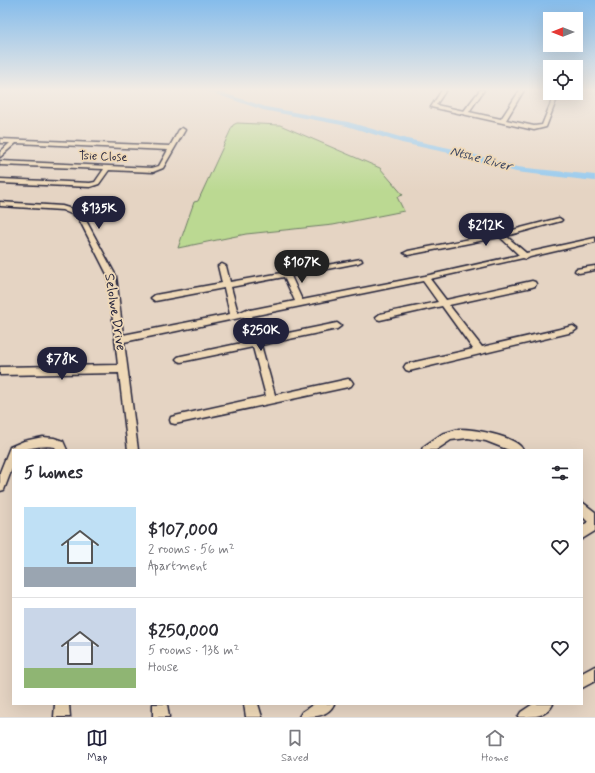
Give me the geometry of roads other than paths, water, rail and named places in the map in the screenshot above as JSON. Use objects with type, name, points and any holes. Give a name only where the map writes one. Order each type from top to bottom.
[{"type":"street","points":[[510,123],[534,128],[542,127],[544,123]]},
{"type":"street","name":"Tsie Close","points":[[0,163],[107,169],[157,169],[161,167],[182,130]]},
{"type":"street","points":[[0,141],[171,148]]},
{"type":"street","points":[[0,155],[15,141]]},
{"type":"street","points":[[0,181],[90,185],[97,182],[107,169]]},
{"type":"street","name":"Selolwe Drive","points":[[0,204],[62,208],[70,210],[81,216],[112,276],[121,339],[133,449]]},
{"type":"street","points":[[408,253],[501,235],[560,220]]},
{"type":"street","points":[[501,235],[526,257]]},
{"type":"street","points":[[121,339],[247,312],[526,257],[595,240]]},
{"type":"street","points":[[155,298],[358,261]]},
{"type":"street","points":[[222,266],[234,315]]},
{"type":"street","points":[[580,272],[595,268]]},
{"type":"street","points":[[287,274],[299,302]]},
{"type":"street","points":[[425,278],[480,351]]},
{"type":"street","points":[[380,317],[532,284]]},
{"type":"street","points":[[247,312],[272,400]]},
{"type":"street","points":[[181,359],[337,326]]},
{"type":"street","points":[[409,367],[573,329]]},
{"type":"street","points":[[0,371],[124,369]]},
{"type":"street","points":[[175,420],[348,383]]},
{"type":"street","points":[[429,449],[450,435],[460,433],[493,438],[516,449]]},
{"type":"street","points":[[18,449],[50,441],[59,444],[62,449]]},
{"type":"street","points":[[0,486],[12,456]]},
{"type":"street","points":[[583,509],[595,520]]},
{"type":"street","points":[[583,532],[595,524]]},
{"type":"street","points":[[583,680],[595,673]]},
{"type":"street","points":[[62,705],[62,717]]},
{"type":"street","points":[[160,705],[161,717]]},
{"type":"street","points":[[251,705],[254,717]]},
{"type":"street","points":[[307,717],[325,705]]},
{"type":"street","points":[[526,717],[544,705]]},
{"type":"waterway","name":"Ntshe River","points":[[345,123],[405,141],[456,152],[516,169],[549,174],[595,178]]}]
